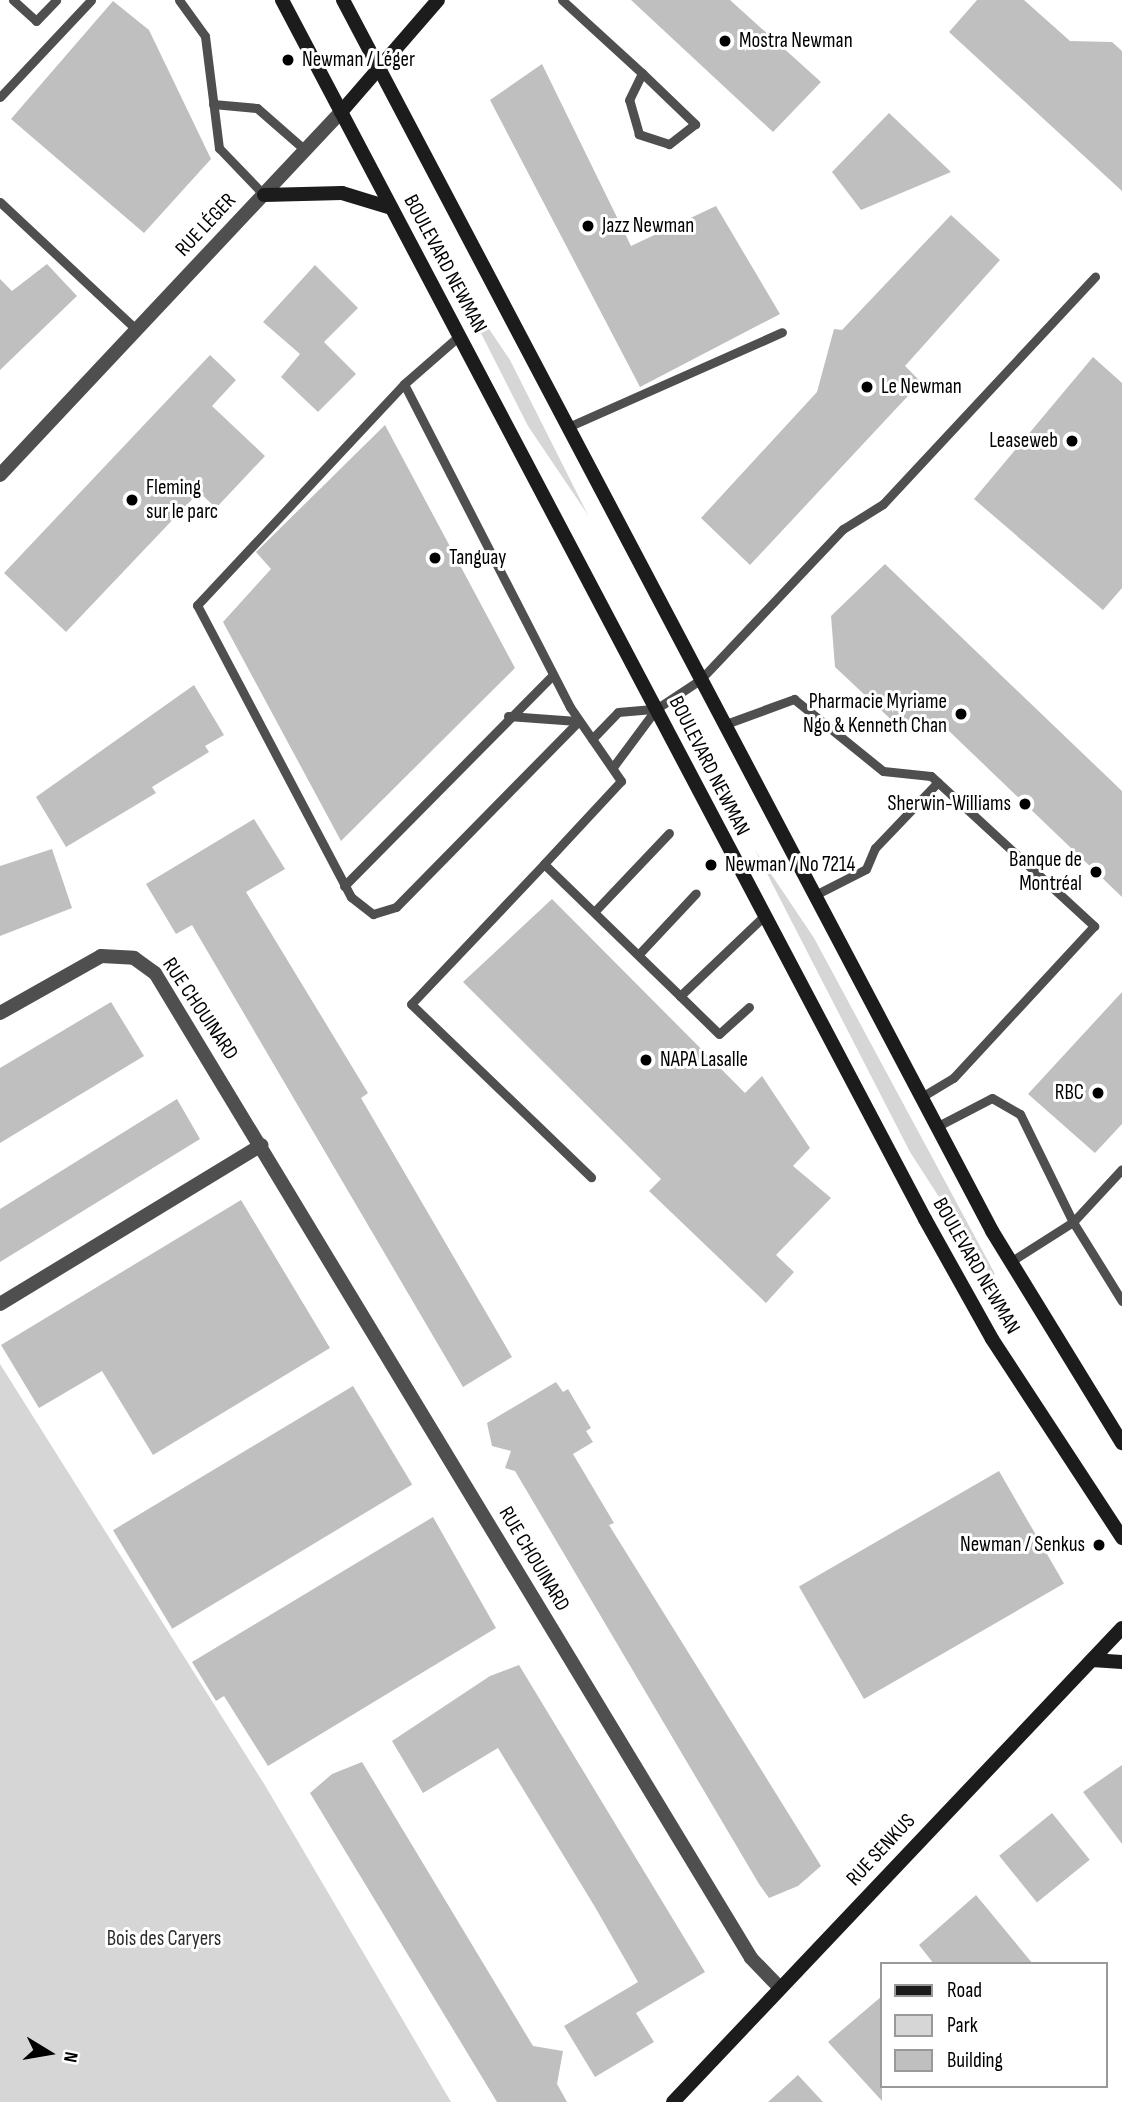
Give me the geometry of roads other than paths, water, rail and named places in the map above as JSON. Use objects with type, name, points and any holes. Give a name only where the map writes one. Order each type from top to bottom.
[{"type":"main road","name":"BOULEVARD NEWMAN","points":[[282,0],[764,916],[992,1339],[1122,1538]]},
{"type":"main road","name":"BOULEVARD NEWMAN","points":[[343,0],[920,1098],[1010,1262],[1122,1443]]},
{"type":"main road","name":"RUE LÉGER","points":[[341,112],[438,0]]},
{"type":"main road","points":[[264,195],[342,193],[391,208]]},
{"type":"main road","name":"RUE SENKUS","points":[[673,2102],[1122,1628]]},
{"type":"main road","points":[[1092,1660],[1122,1662]]},
{"type":"street","name":"RUE LÉGER","points":[[0,475],[341,112]]},
{"type":"street","name":"RUE CHOUINARD","points":[[0,1013],[95,957],[140,960],[163,984],[751,1958],[780,1988]]},
{"type":"street","points":[[0,1304],[261,1145]]},
{"type":"lane","points":[[13,0],[36,21],[56,0]]},
{"type":"lane","points":[[0,97],[91,0]]},
{"type":"lane","points":[[178,0],[205,36],[219,148],[264,195]]},
{"type":"lane","points":[[562,0],[642,73],[695,124],[669,144],[639,134],[629,100],[642,73]]},
{"type":"lane","points":[[214,104],[257,108],[305,150]]},
{"type":"lane","points":[[0,202],[136,330]]},
{"type":"lane","points":[[612,767],[656,709],[700,680],[843,529],[883,504],[1095,277]]},
{"type":"lane","points":[[568,428],[782,332]]},
{"type":"lane","points":[[459,336],[404,384],[197,606],[344,886],[366,912],[396,907],[579,721]]},
{"type":"lane","points":[[404,384],[553,675],[579,721],[621,781],[411,1004],[590,1177]]},
{"type":"lane","points":[[344,886],[508,716],[553,675]]},
{"type":"lane","points":[[723,725],[794,699],[883,771],[931,776],[1094,926],[953,1078],[920,1098]]},
{"type":"lane","points":[[592,739],[618,712],[656,709]]},
{"type":"lane","points":[[508,716],[579,721]]},
{"type":"lane","points":[[813,896],[866,869],[875,848],[938,782]]},
{"type":"lane","points":[[596,910],[669,834]]},
{"type":"lane","points":[[544,864],[596,910],[719,1034],[749,1007]]},
{"type":"lane","points":[[639,954],[696,893]]},
{"type":"lane","points":[[680,996],[764,916]]},
{"type":"lane","points":[[936,1127],[985,1100],[1008,1103],[1020,1114],[1073,1222],[1122,1301]]},
{"type":"lane","points":[[1010,1262],[1073,1222],[1122,1169]]},
{"type":"place","name":"Mostra Newman","points":[[725,41]]},
{"type":"place","name":"Newman / Léger","points":[[288,60]]},
{"type":"place","name":"Jazz Newman","points":[[588,226]]},
{"type":"place","name":"Le Newman","points":[[867,387]]},
{"type":"place","name":"Leaseweb","points":[[1072,441]]},
{"type":"place","name":"Fleming sur le parc","points":[[132,500]]},
{"type":"place","name":"Tanguay","points":[[435,558]]},
{"type":"place","name":"Pharmacie Myriame Ngo & Kenneth Chan","points":[[961,714]]},
{"type":"place","name":"Sherwin-Williams","points":[[1025,804]]},
{"type":"place","name":"Newman / No 7214","points":[[711,865]]},
{"type":"place","name":"Banque de Montréal","points":[[1096,872]]},
{"type":"place","name":"NAPA Lasalle","points":[[646,1060]]},
{"type":"place","name":"RBC","points":[[1098,1093]]},
{"type":"place","name":"Newman / Senkus","points":[[1099,1545]]},
{"type":"park label","name":"Bois des Caryers","points":[[164,1939]]}]
